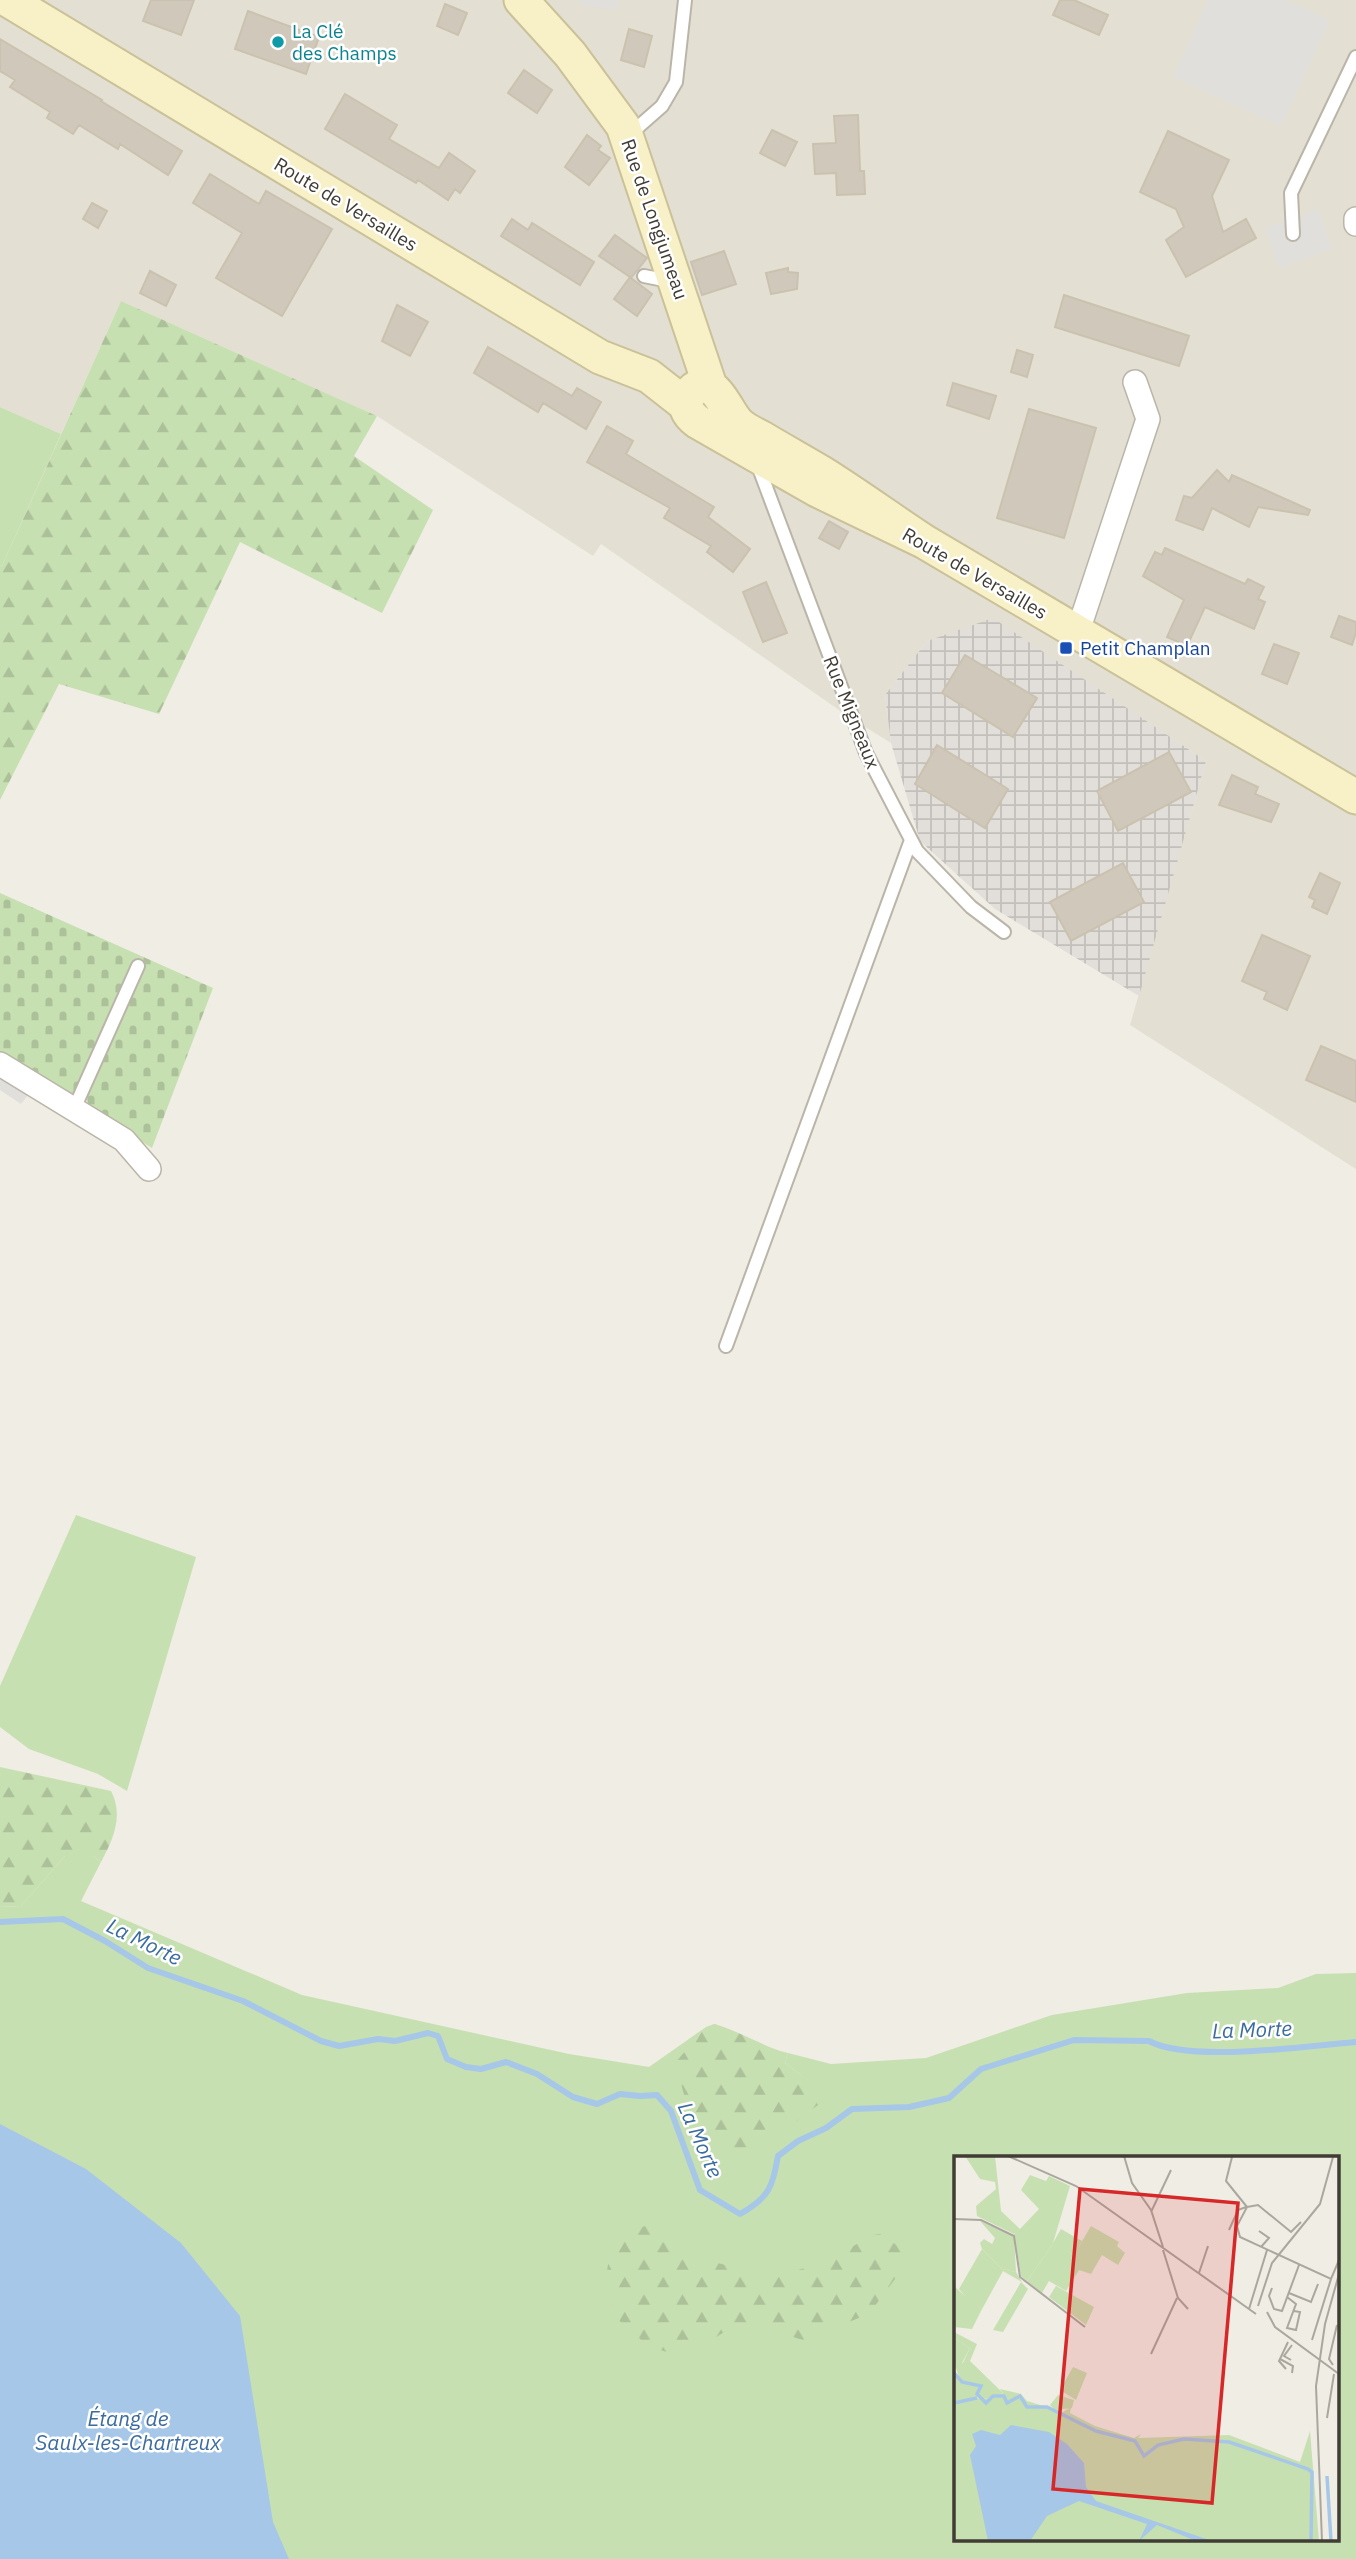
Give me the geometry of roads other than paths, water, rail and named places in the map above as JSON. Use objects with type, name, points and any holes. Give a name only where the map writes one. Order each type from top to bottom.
[{"type":"main road","name":"Route de Versailles","points":[[8,0],[600,357],[649,376],[704,405],[755,456],[817,490],[925,542],[1356,797]]},
{"type":"main road","name":"Rue de Longjumeau","points":[[521,0],[570,54],[623,126],[659,276],[704,405]]},
{"type":"main road","points":[[704,405],[824,475],[925,542]]},
{"type":"street","points":[[1356,219],[1356,225]]},
{"type":"street","points":[[1074,631],[1083,616],[1148,419],[1135,382]]},
{"type":"street","points":[[0,1064],[124,1140],[149,1168]]},
{"type":"lane","points":[[627,136],[662,106],[676,82],[685,0]]},
{"type":"lane","points":[[1293,234],[1291,193],[1356,57]]},
{"type":"lane","name":"Rue Migneaux","points":[[755,456],[866,753],[917,852],[971,907],[1004,932]]},
{"type":"lane","points":[[726,1346],[911,840]]},
{"type":"lane","points":[[74,1109],[138,966]]},
{"type":"water","name":"Étang de Saulx-les-Chartreux","points":[[0,2124],[86,2169],[181,2243],[240,2316],[273,2522],[289,2559],[0,2559]]},
{"type":"waterway","name":"La Morte","points":[[0,1922],[63,1919],[148,1968],[243,2001],[321,2041],[339,2046],[378,2039],[395,2041],[428,2033],[438,2036],[447,2059],[466,2067],[481,2069],[506,2062],[537,2074],[573,2097],[597,2104],[620,2094],[657,2095],[671,2111],[700,2190],[740,2214],[758,2202],[768,2190],[778,2156],[852,2109],[909,2107],[949,2098],[981,2069],[1074,2040],[1149,2041],[1168,2048],[1220,2052],[1356,2042]]},
{"type":"place","name":"La Clé des Champs","points":[[278,42]]},
{"type":"place","name":"Petit Champlan","points":[[1066,648]]}]
